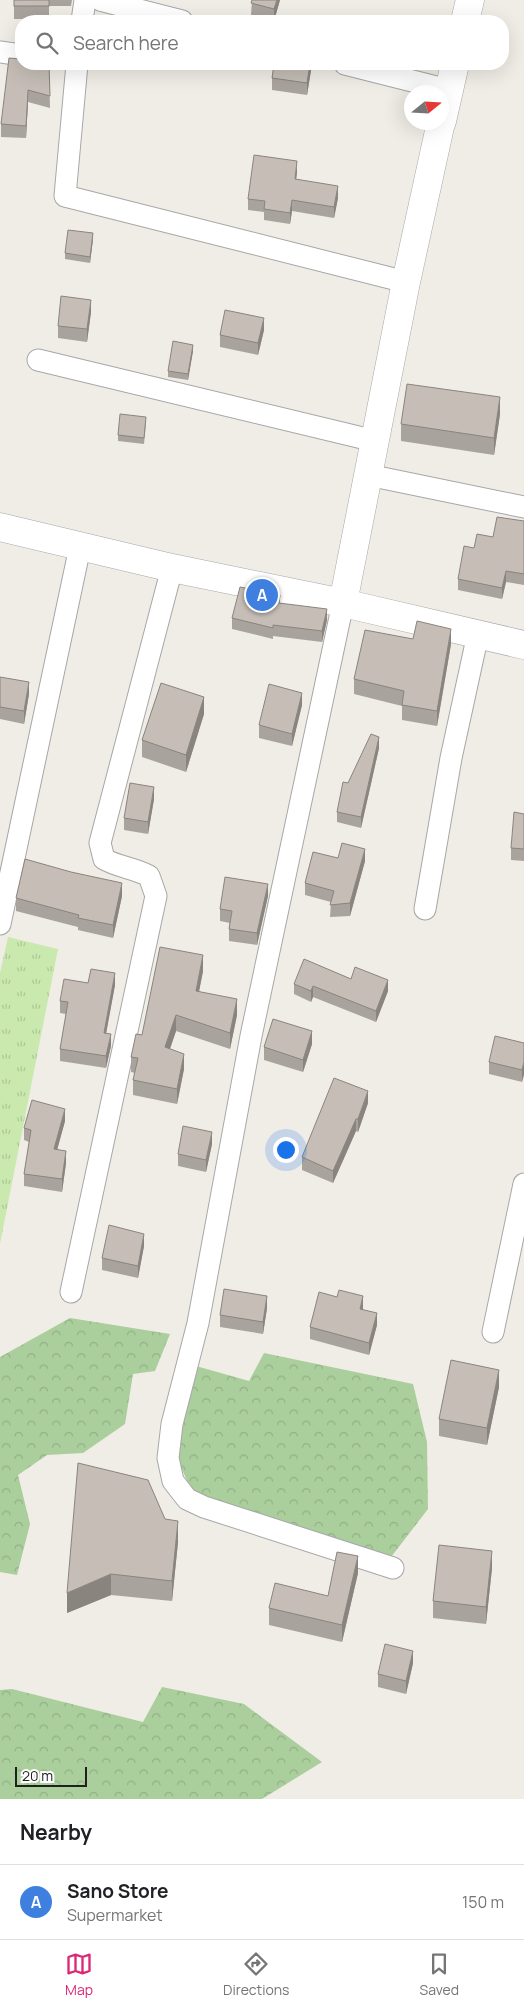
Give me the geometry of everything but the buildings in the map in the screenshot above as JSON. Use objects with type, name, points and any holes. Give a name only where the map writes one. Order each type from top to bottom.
[{"type":"street","points":[[83,15],[85,0]]},
{"type":"street","points":[[100,0],[159,15]]},
{"type":"street","points":[[466,15],[470,0]]},
{"type":"street","points":[[0,52],[15,54]]},
{"type":"street","points":[[76,70],[65,196],[406,282]]},
{"type":"street","points":[[370,70],[428,85]]},
{"type":"street","points":[[449,86],[453,70]]},
{"type":"street","points":[[393,1568],[204,1507],[187,1498],[173,1481],[168,1458],[172,1424],[198,1323],[252,1036],[343,603],[406,282],[439,130]]},
{"type":"street","points":[[38,360],[375,441]]},
{"type":"street","points":[[368,474],[524,507]]},
{"type":"street","points":[[0,527],[172,568],[343,603],[524,645]]},
{"type":"street","points":[[0,924],[80,547]]},
{"type":"street","points":[[72,1292],[156,896],[149,876],[136,869],[113,864],[104,859],[100,843],[172,568]]},
{"type":"street","points":[[425,910],[451,758],[478,634]]},
{"type":"street","points":[[493,1332],[524,1184]]},
{"type":"green space","points":[[8,937],[58,949],[0,1244],[0,973]]},
{"type":"green space","points":[[70,1318],[170,1334],[155,1371],[133,1374],[125,1424],[83,1453],[47,1455],[18,1475],[30,1524],[17,1575],[0,1572],[0,1357]]},
{"type":"green space","points":[[264,1353],[413,1384],[427,1442],[428,1509],[391,1557],[223,1503],[191,1490],[176,1455],[196,1366],[249,1381]]},
{"type":"green space","points":[[162,1687],[244,1704],[322,1762],[262,1799],[0,1799],[0,1690],[12,1689],[143,1722]]},
{"type":"place","name":"Sano Store","points":[[262,595]]}]
